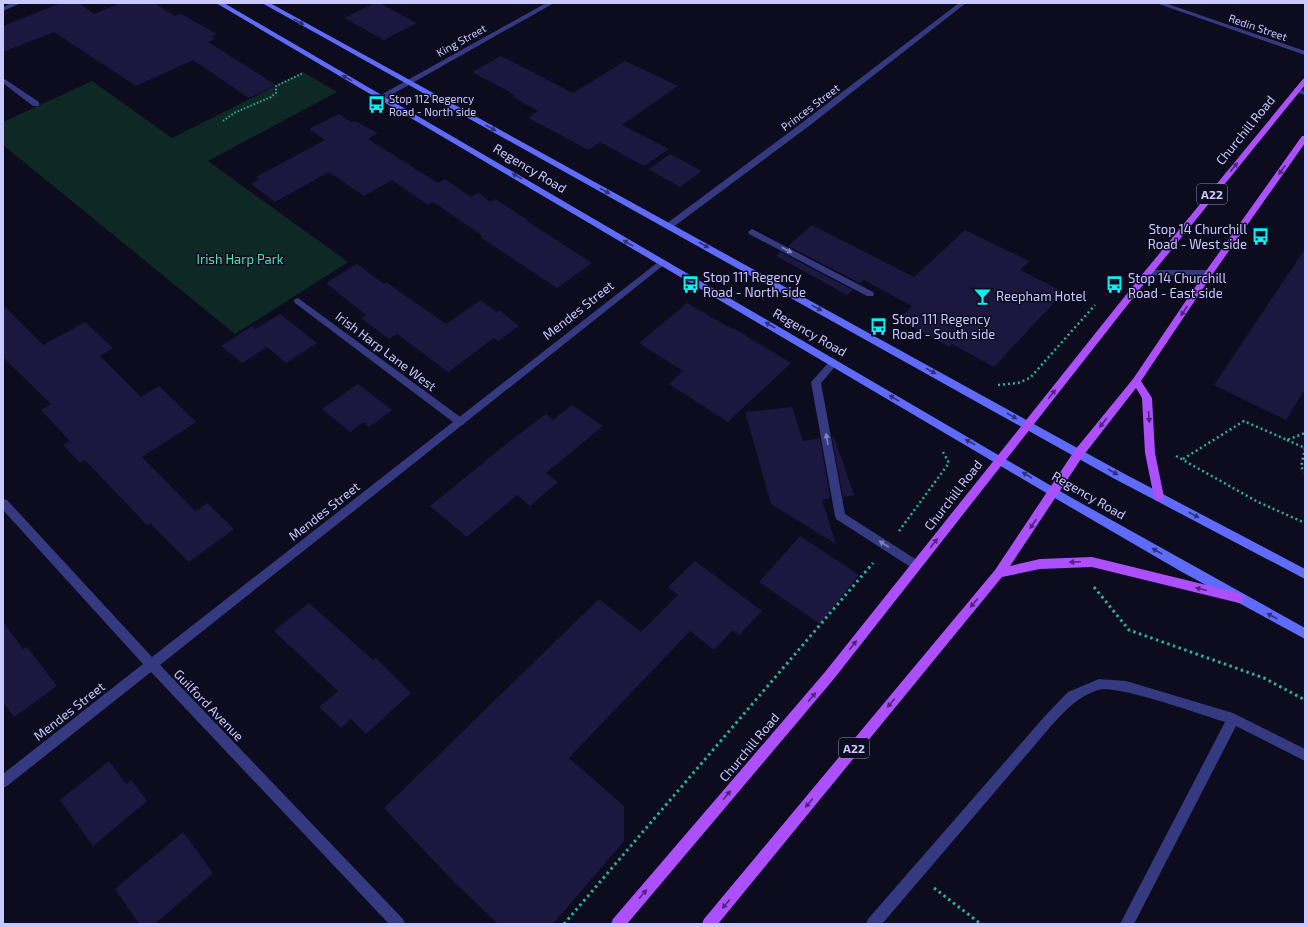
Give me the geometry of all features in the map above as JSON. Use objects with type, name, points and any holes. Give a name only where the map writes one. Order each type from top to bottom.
[{"type":"main road","name":"Regency Road","points":[[219,3],[940,425],[1239,598],[1305,634]]},
{"type":"main road","name":"Regency Road","points":[[265,3],[1159,497],[1305,574]]},
{"type":"main road","name":"Churchill Road","points":[[618,924],[829,676],[1148,273],[1305,80]]},
{"type":"main road","name":"A22","points":[[709,924],[999,573],[1079,453],[1136,381],[1209,273],[1305,138]]},
{"type":"main road","points":[[1136,381],[1147,398],[1150,453],[1159,497]]},
{"type":"main road","points":[[999,573],[1040,564],[1092,562],[1239,598]]},
{"type":"street","points":[[3,9],[18,3]]},
{"type":"street","name":"King Street","points":[[381,97],[552,3]]},
{"type":"street","name":"Princes Street","points":[[669,226],[802,127],[963,3]]},
{"type":"street","name":"Redin Street","points":[[1159,3],[1305,53]]},
{"type":"street","points":[[3,80],[36,104]]},
{"type":"street","points":[[1297,90],[1305,93]]},
{"type":"street","points":[[752,232],[870,294]]},
{"type":"street","name":"Mendes Street","points":[[3,782],[662,262]]},
{"type":"street","points":[[1148,273],[1209,273]]},
{"type":"street","name":"Irish Harp Lane West","points":[[298,301],[460,422]]},
{"type":"street","points":[[834,362],[816,382],[840,516],[916,566]]},
{"type":"street","name":"Guilford Avenue","points":[[3,503],[152,664],[398,924]]},
{"type":"street","points":[[873,924],[1048,721],[1072,696],[1099,684],[1126,686],[1233,719],[1305,755]]},
{"type":"street","points":[[1127,924],[1233,719]]},
{"type":"path","points":[[223,121],[234,114],[271,97],[276,93],[276,86],[308,70]]},
{"type":"path","points":[[994,385],[1018,382],[1030,378],[1097,303]]},
{"type":"path","points":[[1182,459],[1244,422],[1305,448],[1301,467],[1305,472]]},
{"type":"path","points":[[1286,440],[1305,433]]},
{"type":"path","points":[[564,924],[887,546],[949,463],[942,450]]},
{"type":"path","points":[[1176,456],[1258,502],[1305,522]]},
{"type":"path","points":[[1094,587],[1129,630],[1264,678],[1305,700]]},
{"type":"path","points":[[917,874],[980,924]]},
{"type":"green space","name":"Irish Harp Park","points":[[303,72],[337,92],[208,161],[348,262],[235,334],[3,145],[3,122],[92,81],[172,138]]},
{"type":"building","points":[[61,3],[79,3],[94,14],[120,3],[154,3],[175,16],[181,14],[217,34],[212,37],[215,39],[208,42],[276,85],[249,98],[193,60],[136,86],[54,32],[3,52],[3,26]]},
{"type":"building","points":[[375,3],[379,3],[417,23],[384,40],[344,18]]},
{"type":"building","points":[[501,56],[573,93],[625,61],[678,86],[622,125],[669,149],[644,166],[600,142],[589,150],[528,118],[538,111],[513,97],[515,95],[472,72]]},
{"type":"building","points":[[339,114],[351,122],[355,121],[378,133],[368,139],[438,183],[445,179],[471,197],[478,193],[491,202],[495,199],[592,263],[557,288],[480,237],[483,236],[433,202],[428,205],[392,180],[364,196],[329,172],[275,202],[251,184],[260,179],[256,177],[325,140],[309,129]]},
{"type":"building","points":[[670,154],[702,171],[680,187],[648,169]]},
{"type":"building","name":"Reepham Hotel","points":[[812,225],[914,277],[965,230],[1029,261],[1020,270],[1064,292],[994,367],[952,344],[949,347],[899,319],[912,306],[864,280],[860,283],[788,246]]},
{"type":"building","points":[[1305,249],[1305,389],[1286,420],[1214,385]]},
{"type":"building","points":[[780,252],[853,290],[847,295],[776,256]]},
{"type":"building","points":[[357,264],[384,284],[386,282],[446,324],[481,300],[497,312],[499,310],[519,326],[498,341],[494,338],[448,372],[397,334],[389,339],[361,318],[366,315],[326,283]]},
{"type":"building","points":[[687,303],[732,329],[733,328],[791,363],[728,422],[669,384],[683,371],[639,343]]},
{"type":"building","points":[[3,305],[43,345],[85,322],[113,348],[100,356],[141,397],[159,386],[196,422],[142,457],[195,511],[207,503],[234,529],[189,562],[150,523],[147,525],[85,460],[80,463],[63,445],[70,441],[41,410],[51,404],[3,357]]},
{"type":"building","points":[[280,314],[317,343],[286,363],[267,347],[242,363],[221,346],[252,326],[255,329]]},
{"type":"building","points":[[358,384],[392,410],[369,427],[364,422],[350,432],[322,409]]},
{"type":"building","points":[[572,405],[603,426],[546,473],[558,482],[530,506],[517,495],[467,537],[430,506],[515,437],[546,414],[553,420]]},
{"type":"building","points":[[792,407],[803,441],[820,438],[830,498],[822,500],[836,544],[771,504],[745,412]]},
{"type":"building","points":[[832,437],[834,437],[854,495],[843,497]]},
{"type":"building","points":[[800,536],[859,575],[820,624],[759,582]]},
{"type":"building","points":[[695,561],[762,611],[739,635],[733,630],[714,650],[690,631],[569,758],[624,806],[624,841],[553,924],[498,924],[453,881],[384,808],[599,599],[641,632],[678,595],[668,587]]},
{"type":"building","points":[[309,603],[373,660],[376,658],[411,693],[366,734],[351,719],[341,728],[319,707],[338,691],[274,631]]},
{"type":"building","points":[[3,622],[23,649],[27,647],[57,686],[14,717],[3,702]]},
{"type":"building","points":[[109,761],[126,784],[131,780],[147,801],[93,846],[60,800]]},
{"type":"building","points":[[183,832],[213,873],[155,924],[139,924],[115,889]]},
{"type":"place","name":"Stop 112 Regency Road - North side","points":[[376,104]]},
{"type":"place","name":"Stop 14 Churchill Road - West side","points":[[1260,236]]},
{"type":"place","name":"Stop 111 Regency Road - North side","points":[[690,284]]},
{"type":"place","name":"Stop 14 Churchill Road - East side","points":[[1115,285]]},
{"type":"place","name":"Reepham Hotel","points":[[983,296]]},
{"type":"place","name":"Stop 111 Regency Road - South side","points":[[879,326]]}]
